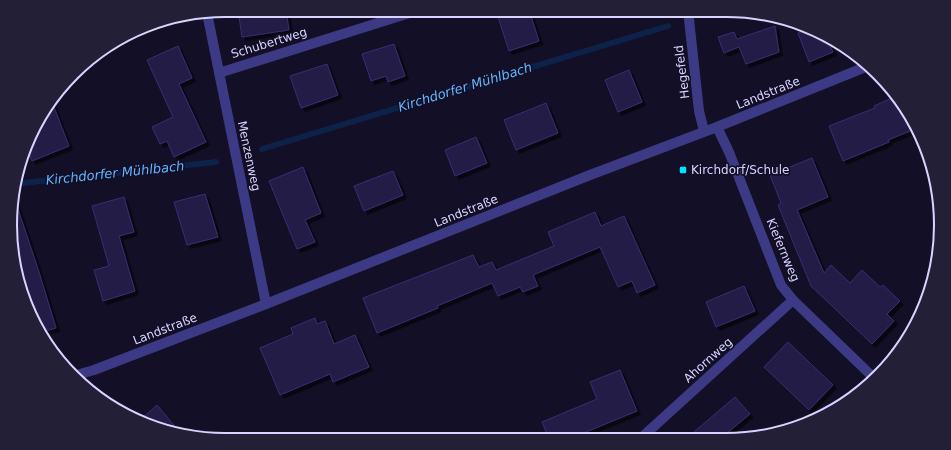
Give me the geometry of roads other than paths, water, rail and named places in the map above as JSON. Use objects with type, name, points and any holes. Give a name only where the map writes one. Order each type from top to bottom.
[{"type":"street","name":"Menzenweg","points":[[208,17],[266,304]]},
{"type":"street","name":"Schubertweg","points":[[219,73],[397,17]]},
{"type":"street","name":"Hegefeld","points":[[689,17],[699,111],[704,131]]},
{"type":"street","name":"Landstraße","points":[[80,374],[266,304],[862,68]]},
{"type":"street","name":"Kiefernweg","points":[[717,127],[729,152],[782,285],[793,300],[870,374]]},
{"type":"street","name":"Ahornweg","points":[[646,433],[793,300]]},
{"type":"waterway","name":"Kirchdorfer Mühlbach","points":[[262,149],[668,26]]},
{"type":"waterway","name":"Kirchdorfer Mühlbach","points":[[21,183],[216,162]]},
{"type":"place","name":"Kirchdorf/Schule","points":[[683,170]]}]
